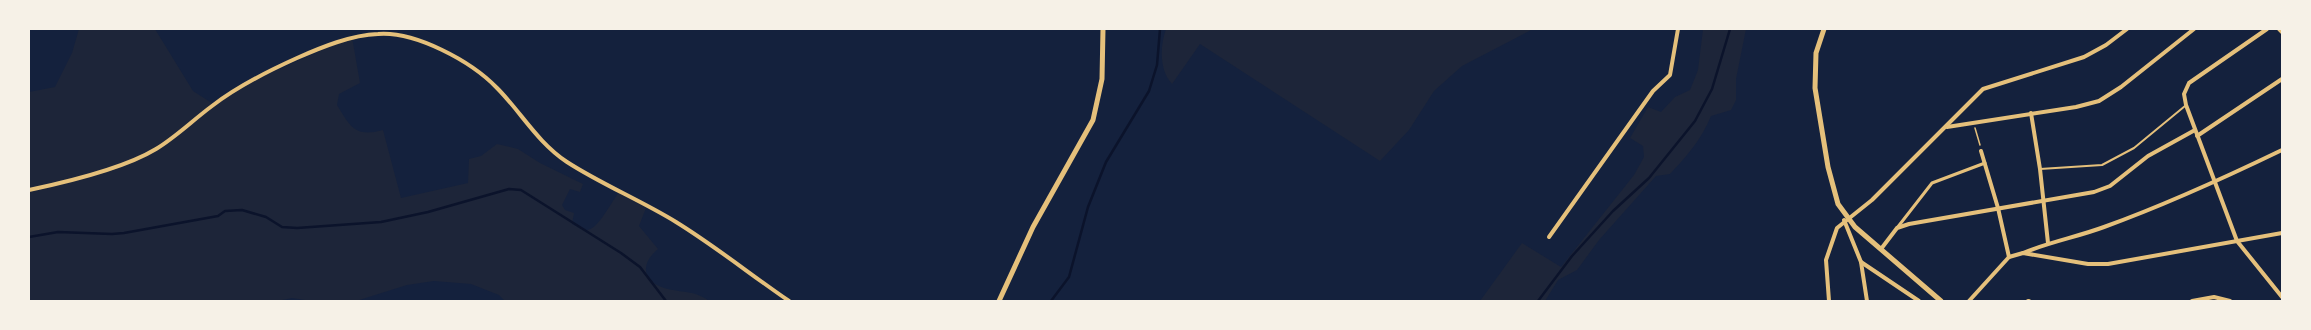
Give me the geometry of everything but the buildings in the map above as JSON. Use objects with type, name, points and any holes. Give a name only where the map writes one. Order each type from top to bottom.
[{"type":"street","points":[[373,29],[376,34]]},
{"type":"street","points":[[1000,301],[1033,227],[1093,120],[1102,79],[1103,29]]},
{"type":"street","points":[[1549,238],[1653,91],[1670,74],[1678,29]]},
{"type":"street","points":[[1824,29],[1815,65],[1816,100],[1835,197],[1846,219],[1861,262],[1866,301]]},
{"type":"street","points":[[1829,301],[1826,260],[1834,234],[1846,219],[1872,200],[1986,87],[2084,57],[2106,45],[2127,29]]},
{"type":"street","points":[[1946,127],[2099,102],[2121,87],[2194,29]]},
{"type":"street","points":[[2267,29],[2189,83],[2184,94],[2186,105],[2195,130],[2216,182],[2237,241],[2282,297]]},
{"type":"street","points":[[29,190],[110,168],[141,157],[167,142],[213,105],[264,74],[320,49],[355,37],[376,34],[396,35],[422,42],[448,52],[468,63],[497,88],[530,129],[555,153],[587,173],[656,210],[705,240],[788,301]]},
{"type":"street","points":[[2198,136],[2282,79]]},
{"type":"street","points":[[2031,113],[2040,169],[2048,243]]},
{"type":"street","points":[[1897,228],[1933,219],[2103,190],[2148,156],[2195,130]]},
{"type":"street","points":[[1969,301],[2009,257],[2048,243],[2103,227],[2216,182],[2282,150]]},
{"type":"street","points":[[1981,151],[1998,208],[2009,257]]},
{"type":"street","points":[[1881,249],[1932,183],[1984,163]]},
{"type":"street","points":[[1846,219],[1941,301]]},
{"type":"street","points":[[2023,253],[2067,261],[2108,264],[2282,233]]},
{"type":"street","points":[[1861,262],[1919,301]]},
{"type":"street","points":[[2192,301],[2219,299],[2230,301]]},
{"type":"lane","points":[[2040,169],[2094,167],[2107,163],[2134,148],[2186,105]]},
{"type":"path","points":[[1973,122],[1981,151]]},
{"type":"shaded area","points":[[79,29],[155,29],[193,91],[215,105],[252,81],[352,37],[360,83],[339,94],[337,105],[354,128],[366,132],[383,130],[401,198],[468,183],[469,159],[481,156],[497,144],[518,149],[540,163],[583,184],[580,192],[570,189],[562,205],[565,210],[574,213],[572,224],[581,229],[591,229],[595,226],[620,191],[646,208],[639,226],[658,249],[652,254],[646,265],[648,276],[656,285],[670,290],[693,293],[704,297],[709,301],[505,301],[499,295],[471,284],[434,281],[407,285],[356,301],[311,301],[292,298],[278,301],[29,301],[29,92],[55,87],[72,53]]},
{"type":"shaded area","points":[[1166,29],[1533,29],[1462,66],[1434,91],[1409,130],[1380,161],[1200,44],[1172,84],[1165,72],[1162,58]]},
{"type":"shaded area","points":[[1703,29],[1746,29],[1736,79],[1736,100],[1731,110],[1711,116],[1698,140],[1682,161],[1670,174],[1656,176],[1599,240],[1577,270],[1558,280],[1545,301],[1480,301],[1522,243],[1561,267],[1634,175],[1644,157],[1643,146],[1630,138],[1648,107],[1661,112],[1675,97],[1690,90],[1698,70]]},
{"type":"waterway","points":[[1051,301],[1069,277],[1088,207],[1106,162],[1149,91],[1157,65],[1160,29]]},
{"type":"waterway","points":[[1538,301],[1572,256],[1613,211],[1649,178],[1695,121],[1712,89],[1730,29]]},
{"type":"waterway","points":[[29,237],[58,232],[124,233],[218,216],[225,211],[242,210],[266,217],[282,227],[297,228],[381,222],[428,212],[509,189],[521,190],[621,253],[640,267],[666,301]]}]
